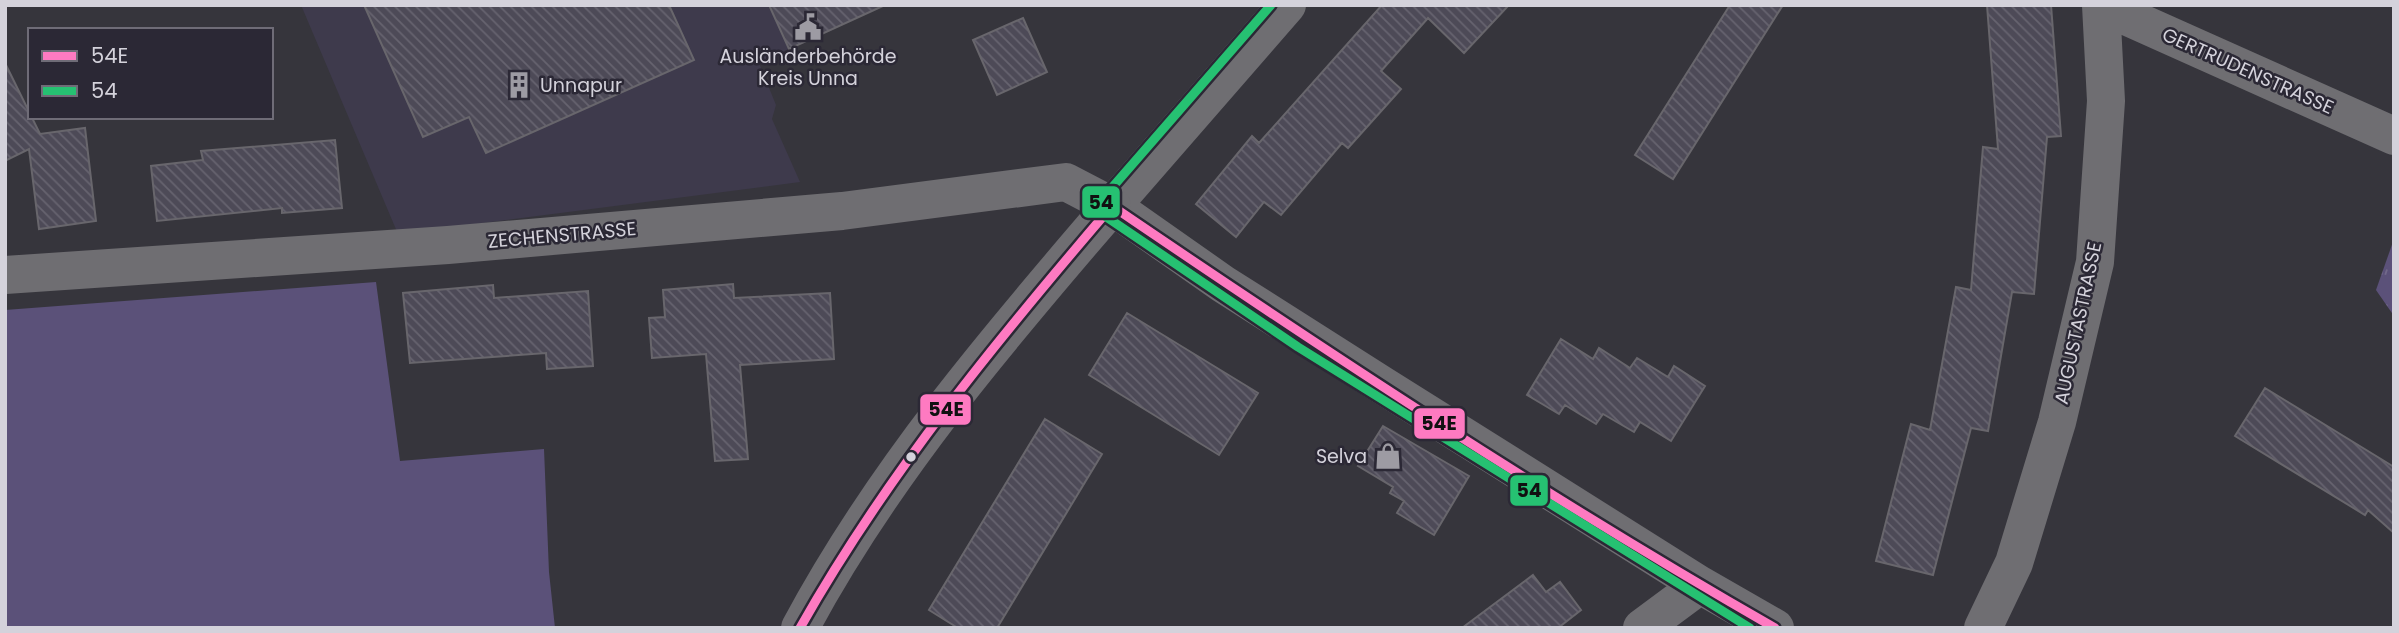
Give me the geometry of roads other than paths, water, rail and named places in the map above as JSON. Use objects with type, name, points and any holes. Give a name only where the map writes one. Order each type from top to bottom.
[{"type":"street","points":[[800,628],[909,458],[1013,323],[1287,5]]},
{"type":"street","name":"GERTRUDENSTRASSE","points":[[2101,5],[2394,136]]},
{"type":"street","name":"AUGUSTASTRASSE","points":[[1983,628],[2018,550],[2057,422],[2095,262],[2106,101],[2101,5]]},
{"type":"street","name":"ZECHENSTRASSE","points":[[5,275],[410,249],[842,211],[1066,181],[1112,206],[1293,329],[1700,585],[1776,628]]},
{"type":"street","points":[[1642,628],[1700,585]]},
{"type":"place","name":"Ausländerbehörde Kreis Unna","points":[[808,27]]},
{"type":"place","name":"Unnapur","points":[[519,85]]},
{"type":"place","name":"Selva","points":[[1388,456]]}]
